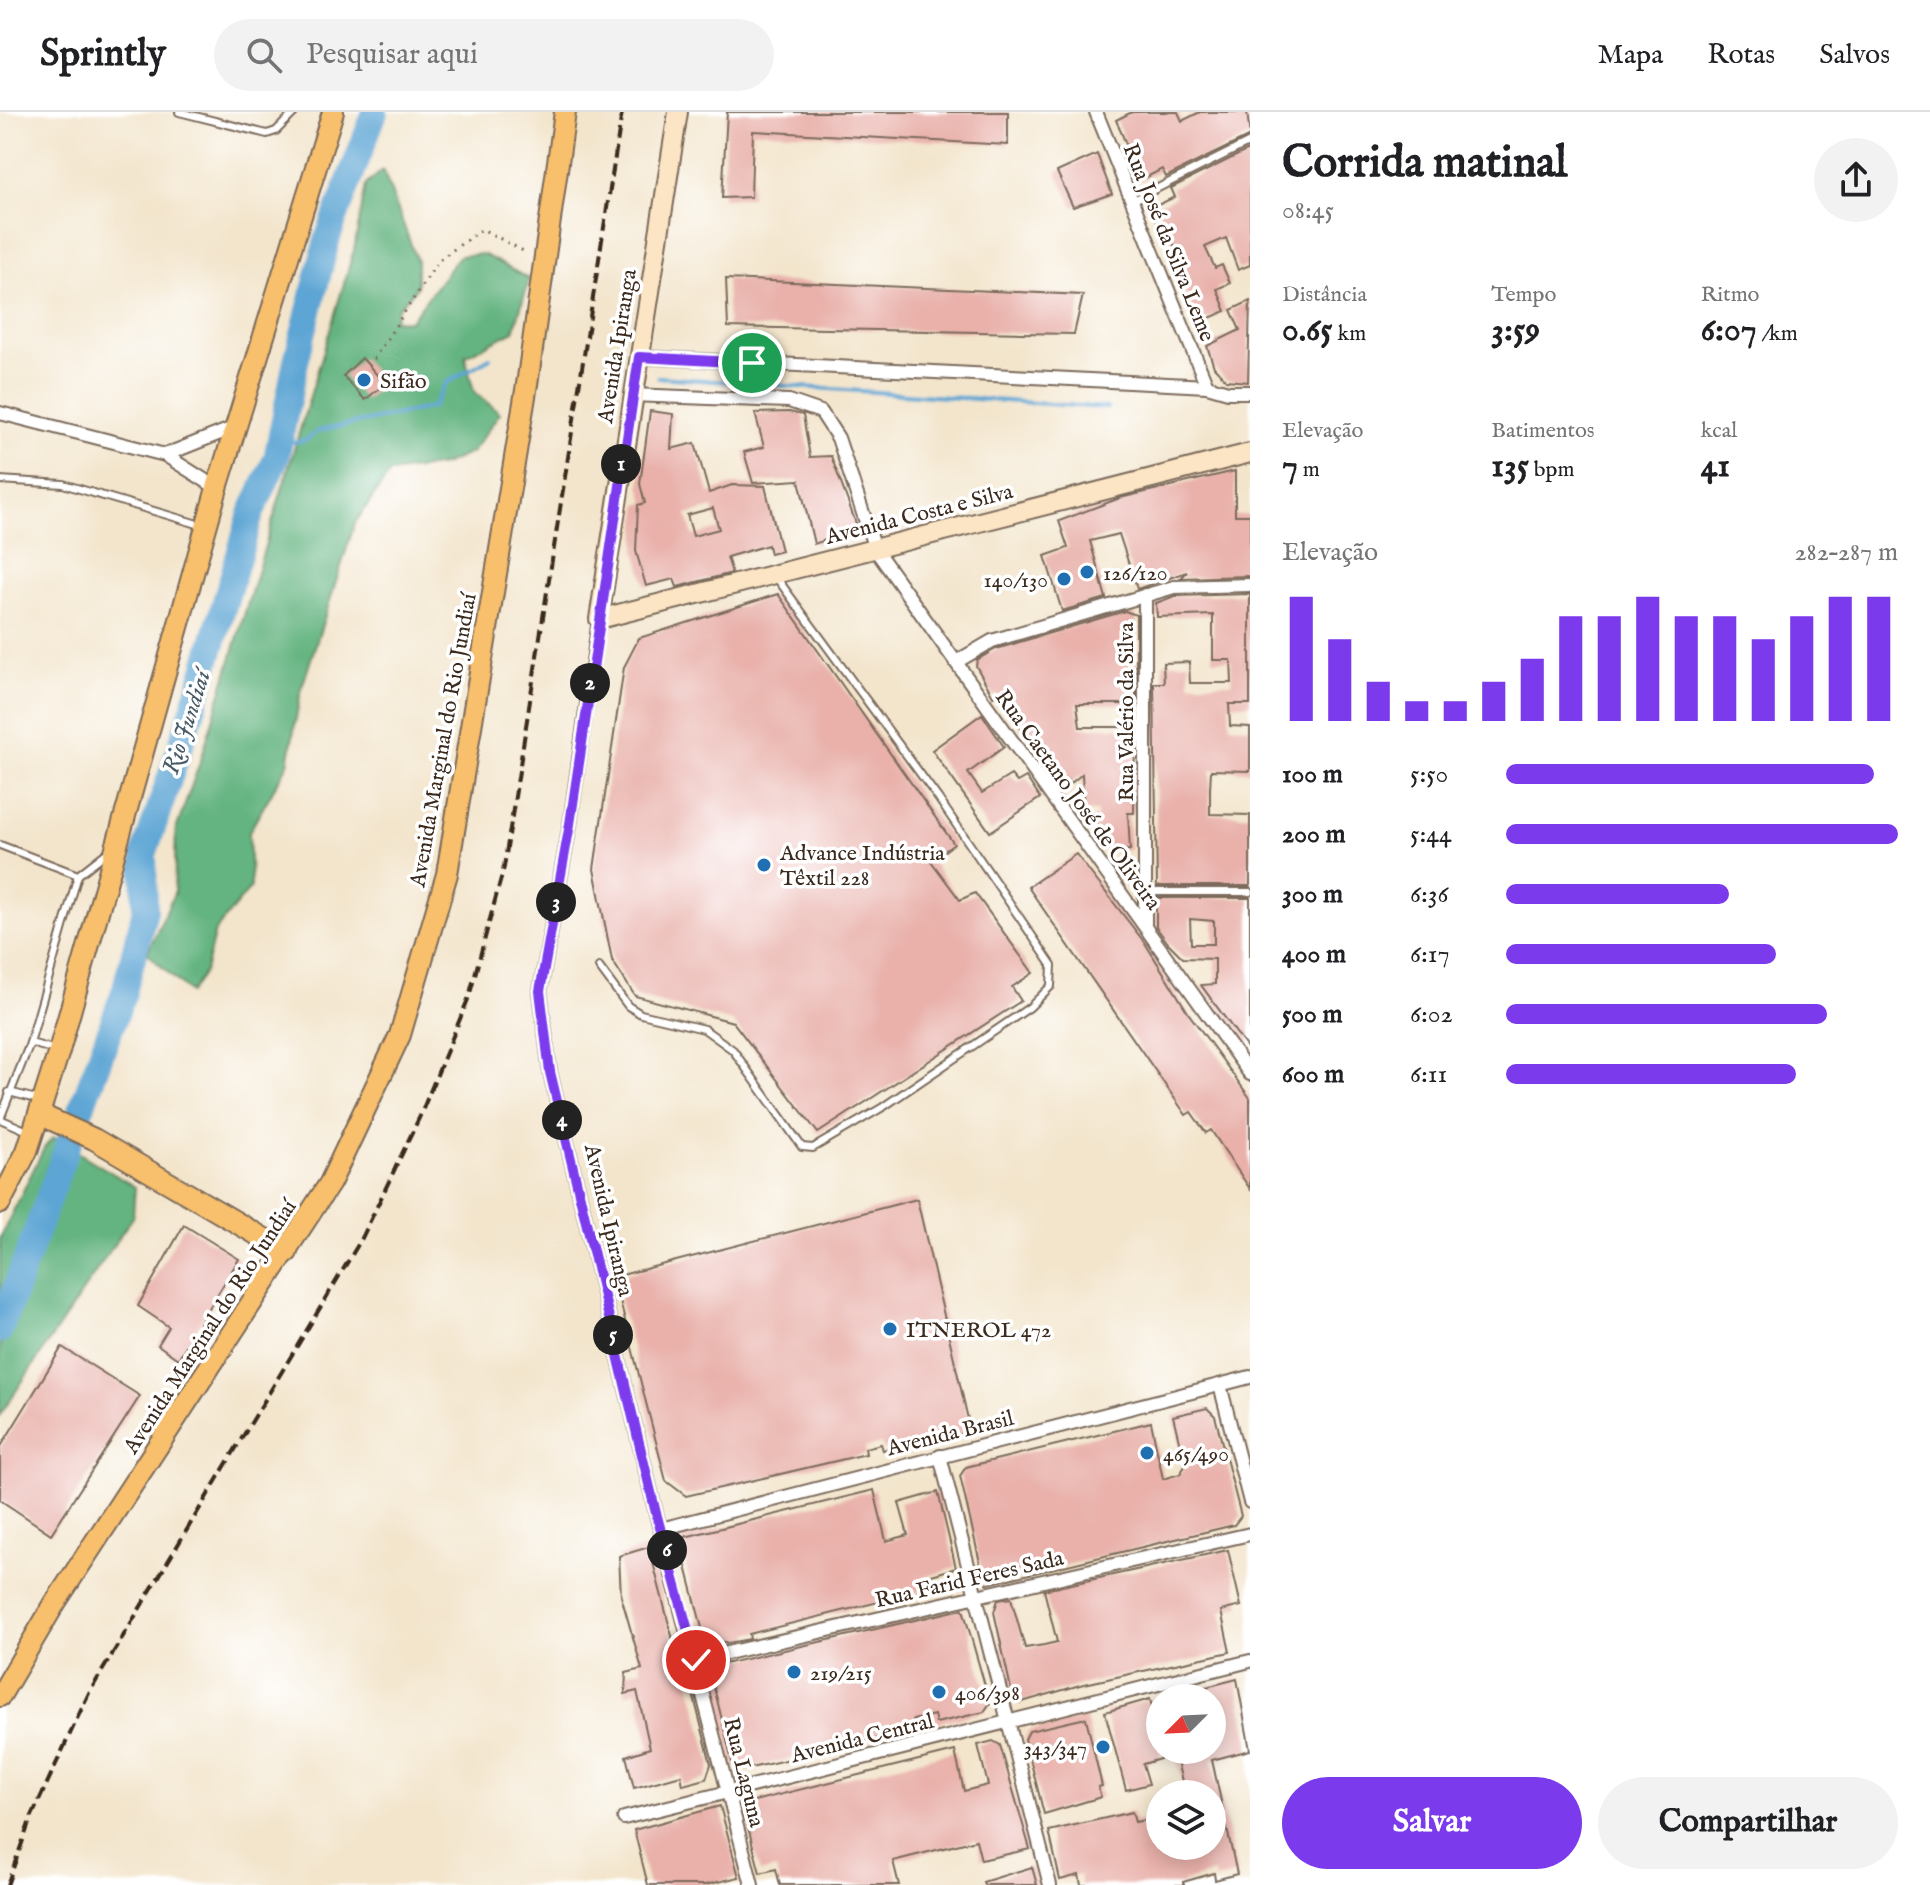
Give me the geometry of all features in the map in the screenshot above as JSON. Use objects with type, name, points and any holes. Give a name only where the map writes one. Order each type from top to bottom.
[{"type":"main road","points":[[0,1203],[42,1116],[217,488],[333,112]]},
{"type":"main road","name":"Avenida Marginal do Rio Jundiaí","points":[[0,1696],[55,1603],[330,1183],[400,1035],[447,874],[565,112]]},
{"type":"main road","name":"Avenida Ipiranga","points":[[599,619],[678,112]]},
{"type":"main road","name":"Avenida Costa e Silva","points":[[599,619],[1250,453]]},
{"type":"main road","points":[[42,1116],[94,1139],[287,1252]]},
{"type":"street","name":"Rua José da Silva Leme","points":[[1096,112],[1207,386]]},
{"type":"street","points":[[638,361],[1207,386],[1228,392],[1250,392]]},
{"type":"street","name":"Rua Caetano José de Oliveira","points":[[632,392],[789,401],[821,412],[838,438],[875,549],[1250,1074]]},
{"type":"street","points":[[0,413],[165,455],[217,488]]},
{"type":"street","points":[[165,455],[238,426]]},
{"type":"street","points":[[956,662],[992,641],[1145,595],[1203,584],[1250,585]]},
{"type":"street","name":"Rua Valério da Silva","points":[[1145,595],[1145,925]]},
{"type":"street","name":"Avenida Ipiranga","points":[[599,619],[570,824],[540,991],[550,1072],[661,1529]]},
{"type":"street","name":"Avenida Brasil","points":[[661,1529],[1250,1377]]},
{"type":"street","points":[[1220,1385],[1250,1502]]},
{"type":"street","points":[[940,1456],[1050,1885]]},
{"type":"street","name":"Rua Laguna","points":[[661,1529],[752,1885]]},
{"type":"street","name":"Rua Farid Feres Sada","points":[[696,1660],[1250,1534]]},
{"type":"street","name":"Avenida Central","points":[[624,1818],[1250,1661]]},
{"type":"lane","points":[[179,112],[267,134],[283,126],[295,112]]},
{"type":"lane","points":[[1132,201],[1250,142]]},
{"type":"lane","points":[[0,480],[63,484],[208,527]]},
{"type":"lane","points":[[599,967],[628,1006],[641,1014],[713,1034],[733,1050],[802,1147],[813,1148],[883,1107],[1030,1007],[1051,986],[1052,965],[938,798],[774,574]]},
{"type":"lane","points":[[42,1116],[0,1119],[30,1043],[78,875],[118,843]]},
{"type":"lane","points":[[0,845],[78,875]]},
{"type":"lane","points":[[1144,892],[1250,892]]},
{"type":"lane","points":[[30,1043],[59,1051]]},
{"type":"lane","points":[[9,1092],[42,1116]]},
{"type":"path","points":[[369,366],[439,260],[482,229],[544,263]]},
{"type":"green space","points":[[383,170],[417,261],[417,287],[398,308],[394,320],[410,321],[459,256],[483,254],[529,279],[514,331],[465,356],[474,392],[500,413],[471,453],[443,465],[390,473],[355,523],[301,690],[288,764],[249,832],[251,887],[215,931],[205,971],[190,993],[147,953],[174,894],[176,830],[201,759],[354,250],[366,185]]},
{"type":"green space","points":[[53,1137],[135,1187],[133,1216],[0,1415],[0,1238],[44,1148]]},
{"type":"building","points":[[727,112],[1008,112],[1008,145],[753,131],[751,197],[722,198]]},
{"type":"building","points":[[1132,112],[1178,112],[1182,121],[1200,112],[1247,112],[1250,136],[1166,177],[1162,169],[1141,180],[1116,120]]},
{"type":"building","points":[[1250,149],[1250,265],[1238,270],[1226,238],[1205,247],[1215,268],[1222,265],[1230,283],[1217,289],[1226,311],[1198,323],[1182,283],[1189,280],[1172,240],[1166,242],[1151,208],[1175,197],[1171,188]]},
{"type":"building","points":[[1097,154],[1112,194],[1073,207],[1057,172]]},
{"type":"building","points":[[726,279],[1083,295],[1074,334],[728,327]]},
{"type":"building","points":[[1250,301],[1248,382],[1226,380],[1214,367],[1207,346],[1240,330],[1231,310]]},
{"type":"building","name":"Sifão","points":[[362,358],[385,384],[365,400],[343,376]]},
{"type":"building","points":[[650,411],[673,414],[671,449],[695,443],[709,493],[732,485],[765,486],[781,551],[770,554],[768,545],[727,557],[732,573],[677,587],[674,579],[646,586],[636,551],[638,505],[645,503],[640,484]],"holes":[[[713,508],[719,529],[693,536],[687,515]]]},
{"type":"building","points":[[789,412],[803,415],[810,457],[831,456],[858,529],[814,544],[799,480],[753,483],[744,452],[764,447],[755,413]]},
{"type":"building","points":[[1235,471],[1235,515],[1250,515],[1250,576],[1181,578],[1187,572],[1137,589],[1119,534],[1090,541],[1106,598],[1062,611],[1045,556],[1068,548],[1059,521],[1120,498]]},
{"type":"building","name":"Advance Indústria Têxtil 228","points":[[778,594],[954,844],[931,861],[960,900],[975,893],[1033,973],[1012,987],[1021,1001],[818,1133],[733,1022],[635,996],[612,960],[594,869],[624,667],[639,638]]},
{"type":"building","points":[[1250,594],[1250,704],[1229,704],[1230,726],[1250,727],[1250,771],[1211,770],[1210,814],[1250,815],[1250,886],[1157,886],[1154,683],[1164,683],[1163,663],[1189,662],[1190,683],[1232,683],[1231,660],[1213,660],[1213,615],[1157,617],[1156,603],[1175,596]]},
{"type":"building","points":[[1125,611],[1136,615],[1136,704],[1077,704],[1080,727],[1135,727],[1134,813],[1128,813],[1130,850],[1107,851],[1096,836],[1097,812],[1084,812],[1082,774],[1070,784],[1067,780],[1060,785],[997,694],[993,696],[976,666],[977,660],[996,649]]},
{"type":"building","points":[[982,714],[1004,747],[968,773],[982,793],[1011,775],[1017,782],[1026,777],[1040,798],[990,832],[932,750]]},
{"type":"building","points":[[1076,854],[1145,943],[1189,1014],[1250,1098],[1250,1189],[1211,1130],[1206,1133],[1191,1112],[1186,1115],[1028,887]]},
{"type":"building","points":[[1156,898],[1250,898],[1250,1052],[1201,985],[1215,984],[1215,959],[1183,958],[1156,927]],"holes":[[[1190,919],[1214,921],[1214,944],[1191,944]]]},
{"type":"building","points":[[917,1199],[971,1432],[883,1450],[881,1444],[865,1448],[866,1454],[686,1496],[666,1481],[614,1277]]},
{"type":"building","points":[[184,1225],[239,1259],[178,1359],[158,1345],[169,1327],[138,1306]]},
{"type":"building","points":[[62,1347],[140,1396],[51,1534],[0,1500],[0,1448]]},
{"type":"building","points":[[1207,1408],[1215,1416],[1241,1516],[1234,1525],[988,1584],[984,1580],[960,1476],[966,1467],[1151,1422],[1163,1479],[1180,1474],[1185,1466],[1173,1416]]},
{"type":"building","points":[[874,1490],[886,1541],[908,1535],[899,1503],[938,1492],[956,1568],[921,1578],[923,1591],[749,1634],[750,1639],[728,1643],[715,1640],[702,1628],[680,1543],[685,1537]]},
{"type":"building","points":[[649,1547],[673,1640],[679,1639],[711,1764],[706,1779],[683,1785],[681,1775],[634,1788],[626,1756],[650,1748],[637,1691],[625,1694],[626,1673],[642,1669],[621,1596],[619,1556]]},
{"type":"building","points":[[1228,1550],[1241,1606],[1221,1611],[1230,1652],[1080,1685],[1019,1703],[1013,1698],[994,1612],[998,1600],[1011,1598],[1025,1648],[1044,1645],[1057,1642],[1044,1590]]},
{"type":"building","points":[[963,1609],[990,1703],[984,1712],[936,1723],[934,1715],[913,1720],[915,1728],[880,1735],[881,1738],[742,1770],[733,1765],[711,1675],[715,1666]]},
{"type":"building","points":[[1237,1679],[1250,1750],[1226,1756],[1226,1684],[1218,1684]]},
{"type":"building","points":[[1146,1700],[1146,1763],[1143,1764],[1148,1780],[1146,1785],[1126,1790],[1105,1712]]},
{"type":"building","points":[[1086,1718],[1102,1786],[1098,1787],[1101,1797],[1044,1814],[1025,1739],[1029,1731]]},
{"type":"building","points":[[993,1741],[1000,1745],[1030,1849],[981,1860],[976,1840],[893,1861],[899,1885],[780,1885],[776,1869],[760,1873],[742,1804],[955,1751],[964,1791],[988,1785],[978,1745]]},
{"type":"building","points":[[1178,1764],[1213,1764],[1216,1780],[1182,1780]]},
{"type":"building","points":[[720,1806],[739,1877],[705,1885],[648,1885],[634,1830]]},
{"type":"building","points":[[1132,1812],[1135,1822],[1146,1820],[1146,1860],[1226,1860],[1226,1824],[1237,1874],[1215,1880],[1214,1873],[1183,1882],[1184,1885],[1081,1885],[1079,1875],[1060,1880],[1049,1831]]},
{"type":"building","points":[[1032,1867],[1037,1885],[984,1885],[983,1882]]},
{"type":"waterway","name":"Rio Jundiaí","points":[[0,1330],[124,992],[145,910],[144,854],[195,703],[251,514],[276,459],[296,361],[328,237],[375,112]]},
{"type":"waterway","points":[[279,444],[306,440],[318,431],[433,407],[446,383],[490,358]]},
{"type":"waterway","points":[[658,377],[1107,408]]},
{"type":"railway","points":[[7,1885],[31,1818],[89,1693],[362,1238],[420,1116],[469,997],[504,867],[622,112]]},
{"type":"place","name":"Sifão","points":[[364,380]]},
{"type":"place","name":"126/120","points":[[1087,572]]},
{"type":"place","name":"140/130","points":[[1064,579]]},
{"type":"place","name":"Advance Indústria Têxtil 228","points":[[764,865]]},
{"type":"place","name":"ITNEROL 472","points":[[890,1329]]},
{"type":"place","name":"465/490","points":[[1147,1453]]},
{"type":"place","name":"219/215","points":[[794,1672]]},
{"type":"place","name":"406/398","points":[[939,1692]]},
{"type":"place","name":"343/347","points":[[1103,1747]]},
{"type":"route","points":[[696,1660],[655,1509],[550,1072],[540,991],[570,824],[639,357],[752,363]]}]
